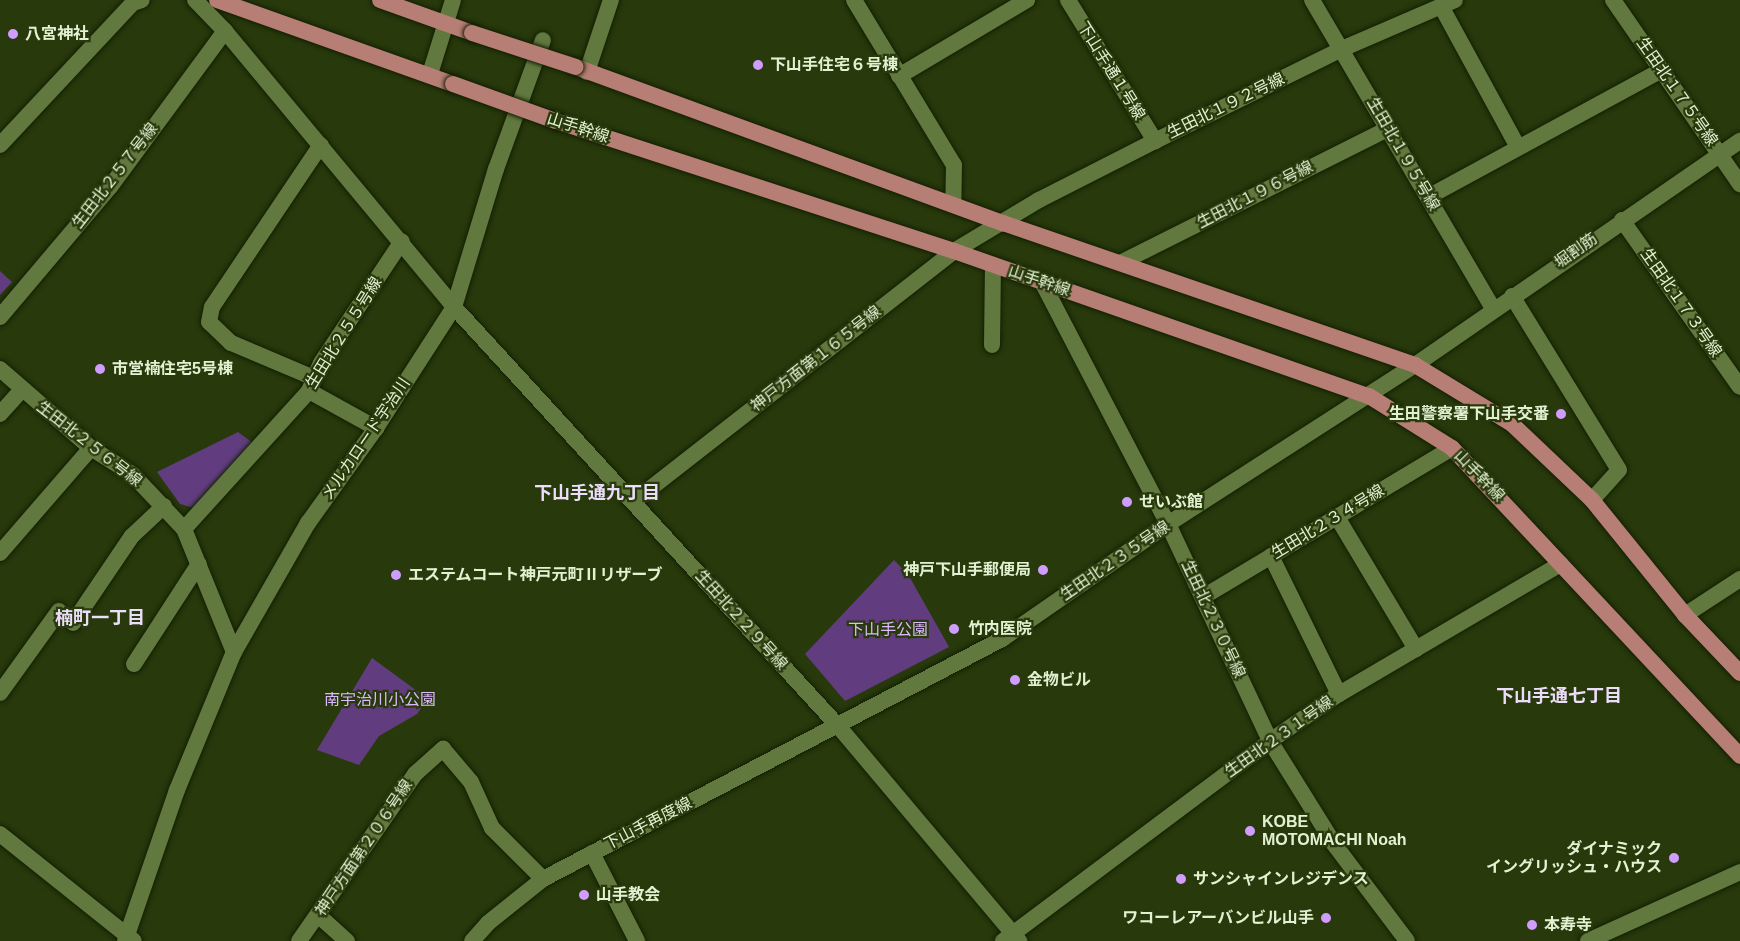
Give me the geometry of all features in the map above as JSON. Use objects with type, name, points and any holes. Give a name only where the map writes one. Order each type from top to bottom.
[{"type":"main road","name":"山手幹線","points":[[217,0],[430,74],[556,121],[993,265],[1369,396],[1452,448],[1740,756]]},
{"type":"main road","points":[[380,0],[581,70],[1003,223],[1122,262],[1415,365],[1512,424],[1592,500],[1685,615],[1740,673]]},
{"type":"street","points":[[0,145],[133,3],[142,0]]},
{"type":"street","points":[[195,0],[225,31],[402,241],[454,307]]},
{"type":"street","points":[[430,74],[448,24],[453,0]]},
{"type":"street","points":[[581,70],[611,0]]},
{"type":"street","points":[[854,0],[954,165],[953,204]]},
{"type":"street","points":[[899,76],[1027,0]]},
{"type":"street","name":"下山手通１号線","points":[[1068,0],[1155,141]]},
{"type":"street","name":"生田北１９５号線","points":[[1312,0],[1493,309]]},
{"type":"street","name":"生田北１７５号線","points":[[1613,0],[1740,184]]},
{"type":"street","points":[[1448,3],[1518,147]]},
{"type":"street","name":"生田北１９２号線","points":[[1003,223],[1155,141],[1342,49],[1448,3]]},
{"type":"street","name":"生田北２５７号線","points":[[0,318],[110,188],[225,31]]},
{"type":"street","name":"メルカロード宇治川","points":[[129,938],[177,790],[234,652],[308,523],[376,429],[454,307],[496,170],[543,40]]},
{"type":"street","points":[[1428,197],[1662,70]]},
{"type":"street","name":"生田北１９６号線","points":[[1122,262],[1388,129]]},
{"type":"street","name":"堀割筋","points":[[1415,365],[1622,220],[1740,141]]},
{"type":"street","points":[[321,145],[212,307],[208,322],[231,343],[311,385],[376,429]]},
{"type":"street","name":"生田北１７３号線","points":[[1622,220],[1740,387]]},
{"type":"street","name":"神戸方面第１６５号線","points":[[633,502],[954,252],[1003,223]]},
{"type":"street","name":"生田北２５５号線","points":[[184,529],[311,385],[402,241]]},
{"type":"street","points":[[992,345],[993,265]]},
{"type":"street","name":"生田北２３０号線","points":[[1042,282],[1168,524],[1270,741],[1334,844],[1407,941]]},
{"type":"street","points":[[1512,296],[1619,470],[1592,500]]},
{"type":"street","name":"生田北２２９号線","points":[[454,307],[839,728],[1011,938]]},
{"type":"street","name":"生田北２３５号線","points":[[839,728],[1002,639],[1168,524],[1415,365]]},
{"type":"street","name":"生田北２５６号線","points":[[0,369],[21,391],[91,448],[132,474],[184,529],[234,652]]},
{"type":"street","points":[[0,414],[21,391]]},
{"type":"street","points":[[0,553],[91,448]]},
{"type":"street","name":"生田北２３４号線","points":[[1203,597],[1452,448]]},
{"type":"street","points":[[74,623],[132,536],[164,506]]},
{"type":"street","points":[[1337,517],[1416,649]]},
{"type":"street","points":[[1271,556],[1339,694]]},
{"type":"street","points":[[134,664],[199,564]]},
{"type":"street","name":"生田北２３１号線","points":[[1011,938],[1270,741],[1339,694],[1561,564]]},
{"type":"street","points":[[1685,615],[1740,579]]},
{"type":"street","points":[[0,693],[59,611]]},
{"type":"street","name":"下山手再度線","points":[[472,941],[488,923],[543,879],[839,728]]},
{"type":"street","name":"神戸方面第２０６号線","points":[[299,941],[415,774],[443,749],[471,782],[492,828],[543,879]]},
{"type":"street","points":[[0,834],[129,938]]},
{"type":"street","points":[[592,853],[637,941]]},
{"type":"street","points":[[1588,941],[1739,874]]},
{"type":"street","points":[[318,915],[347,941]]},
{"type":"green space","points":[[0,271],[12,282],[0,295]]},
{"type":"green space","points":[[238,432],[253,443],[194,508],[180,504],[157,472]]},
{"type":"green space","name":"下山手公園","points":[[894,560],[909,576],[949,647],[845,701],[805,654]]},
{"type":"green space","name":"南宇治川小公園","points":[[372,658],[428,699],[417,714],[379,736],[359,765],[317,750]]},
{"type":"place","name":"八宮神社","points":[[13,34]]},
{"type":"place","name":"下山手住宅６号棟","points":[[758,65]]},
{"type":"place","name":"市営楠住宅5号棟","points":[[100,369]]},
{"type":"place","name":"生田警察署下山手交番","points":[[1561,414]]},
{"type":"place","name":"せいぶ館","points":[[1127,502]]},
{"type":"place","name":"神戸下山手郵便局","points":[[1043,570]]},
{"type":"place","name":"エステムコート神戸元町Ⅱリザーブ","points":[[396,575]]},
{"type":"place","name":"竹内医院","points":[[954,629]]},
{"type":"place","name":"金物ビル","points":[[1015,680]]},
{"type":"place","name":"KOBE MOTOMACHI Noah","points":[[1250,831]]},
{"type":"place","name":"ダイナミック イングリッシュ・ハウス","points":[[1674,858]]},
{"type":"place","name":"サンシャインレジデンス","points":[[1181,879]]},
{"type":"place","name":"山手教会","points":[[584,895]]},
{"type":"place","name":"ワコーレアーバンビル山手","points":[[1326,918]]},
{"type":"place","name":"本寿寺","points":[[1532,925]]},
{"type":"district","name":"下山手通九丁目","points":[[597,493]]},
{"type":"district","name":"楠町一丁目","points":[[100,618]]},
{"type":"district","name":"下山手通七丁目","points":[[1559,696]]}]
